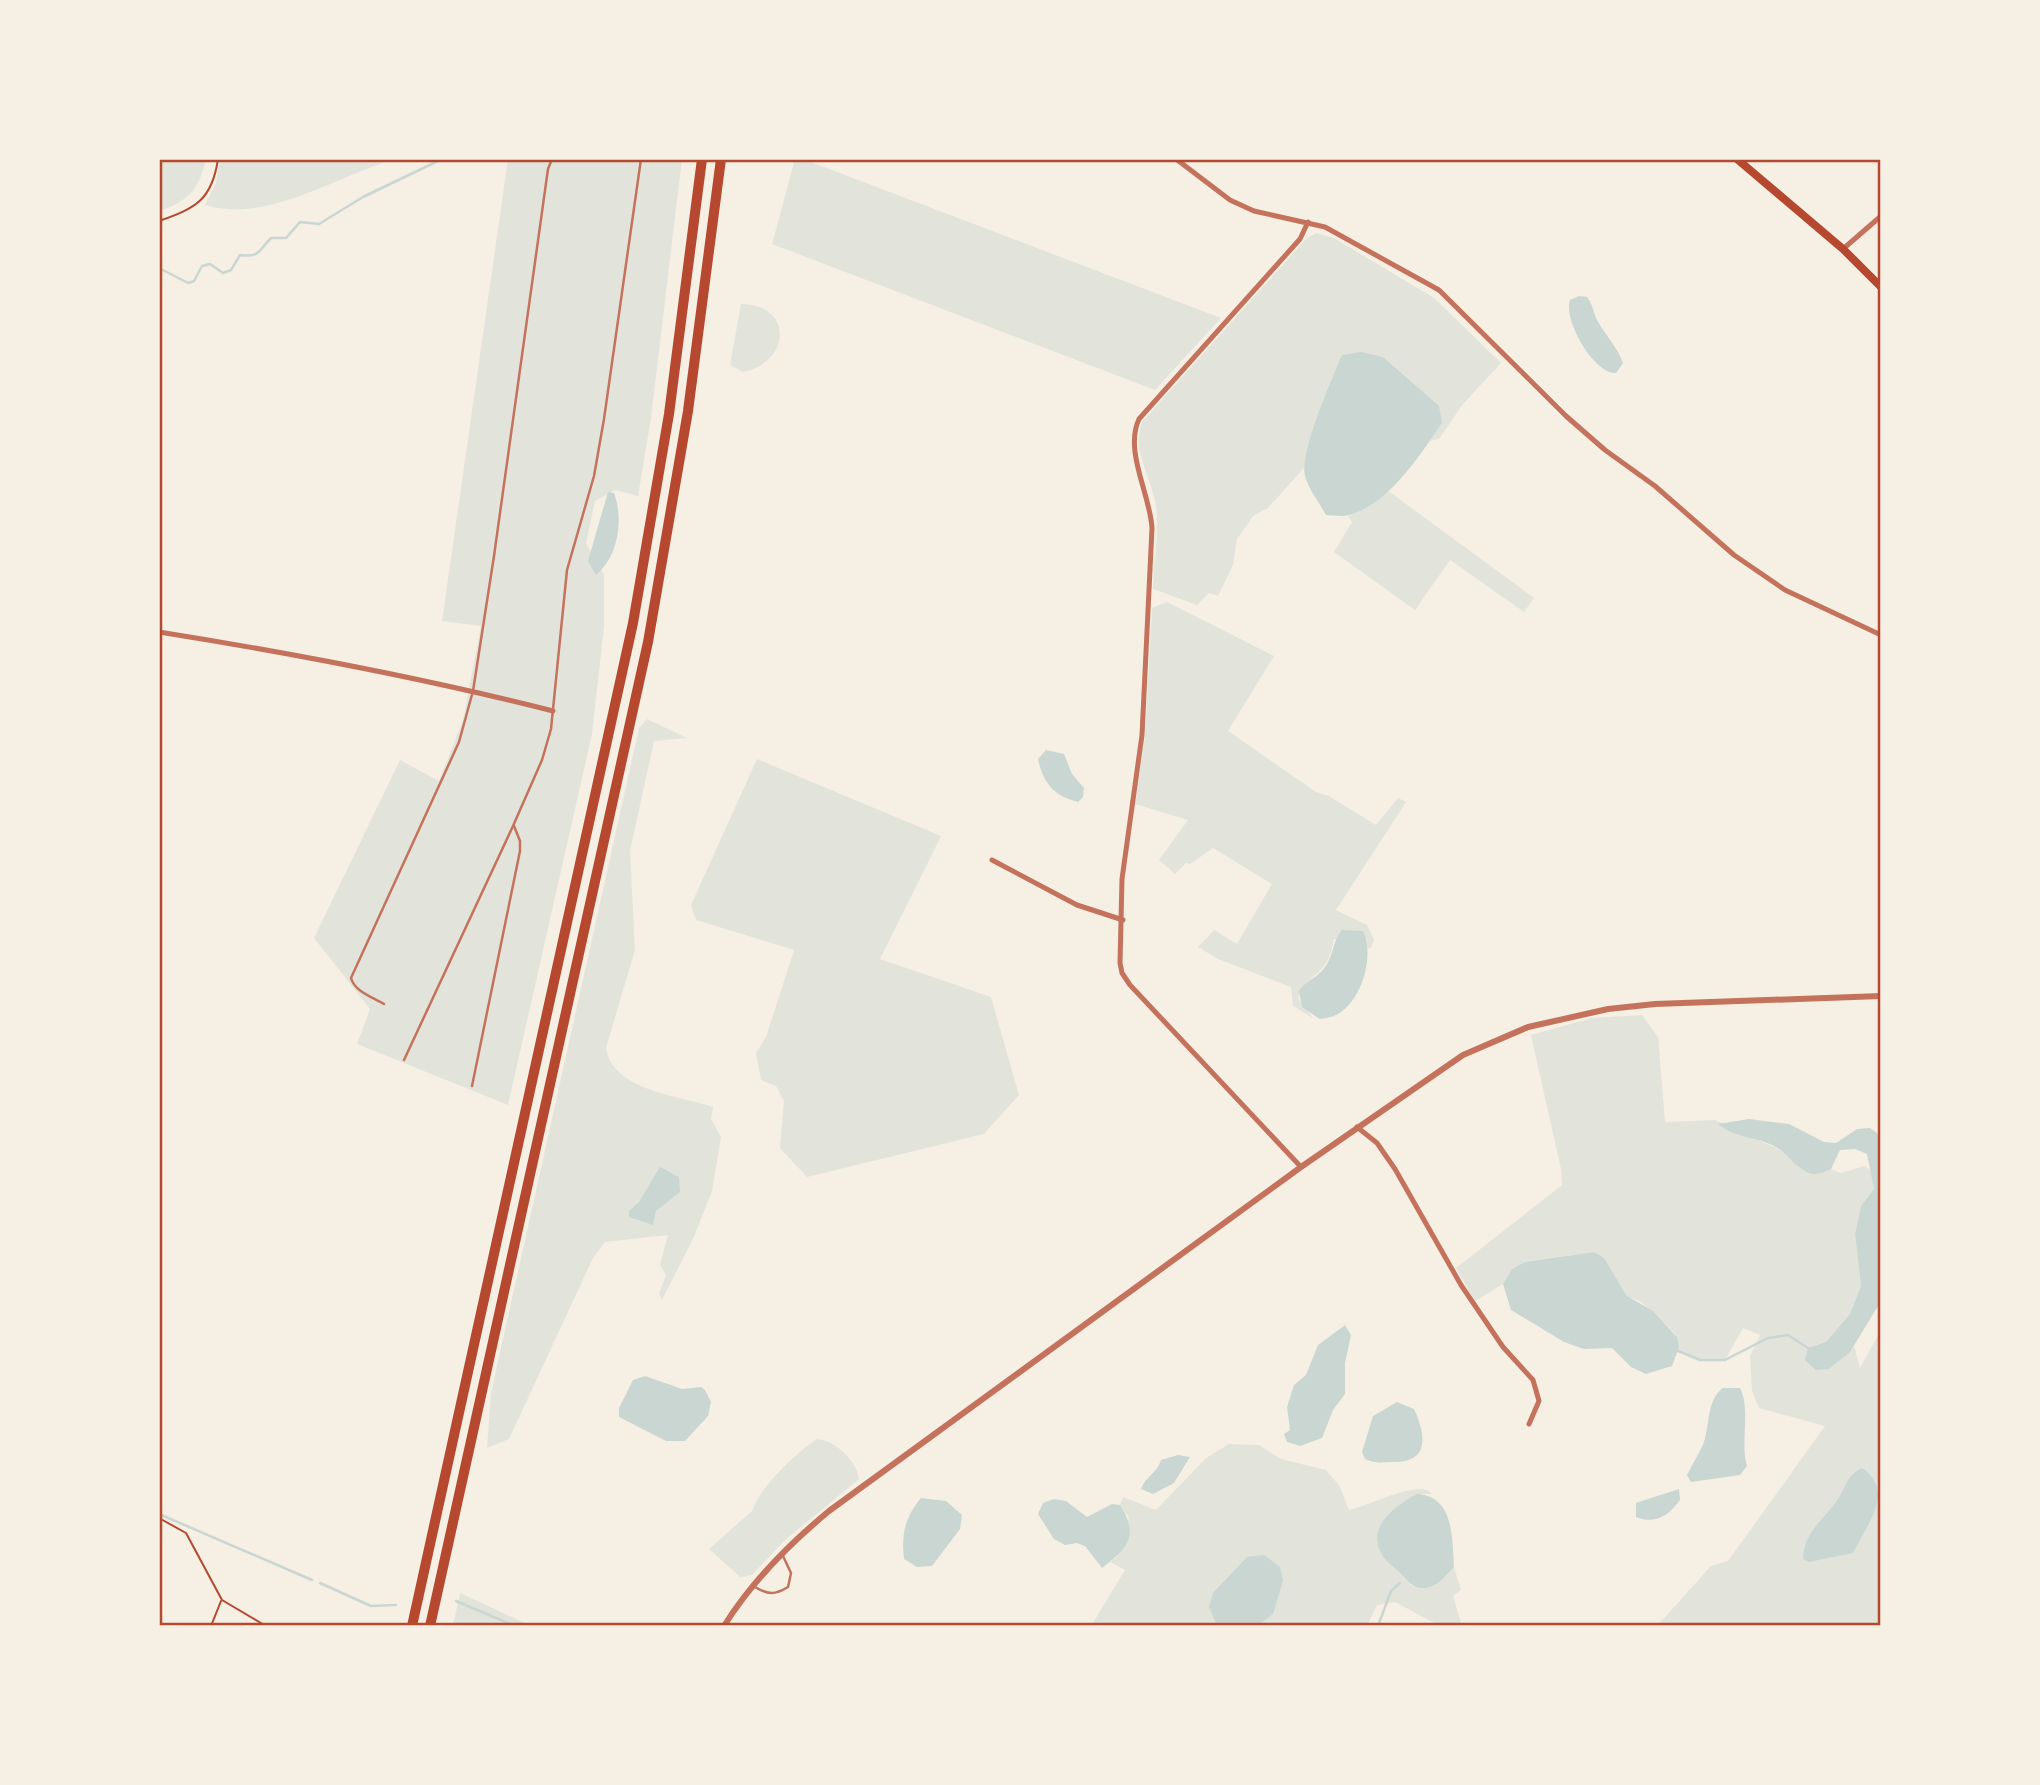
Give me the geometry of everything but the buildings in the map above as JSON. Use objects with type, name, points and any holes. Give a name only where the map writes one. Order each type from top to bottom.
[{"type":"highway","points":[[412,1626],[633,623],[669,414],[702,159]]},
{"type":"highway","points":[[430,1626],[648,642],[686,424],[720,159]]},
{"type":"main road","points":[[1737,159],[1843,249],[1881,287]]},
{"type":"street","points":[[1176,159],[1230,200],[1254,211],[1308,222],[1347,237],[1438,290],[1566,416],[1605,450],[1655,486],[1734,555],[1785,590],[1881,635]]},
{"type":"street","points":[[1843,249],[1881,216]]},
{"type":"street","points":[[1301,1167],[1127,980],[1120,963],[1122,879],[1142,735],[1152,528],[1151,507],[1135,452],[1135,428],[1139,419],[1300,239],[1308,222]]},
{"type":"street","points":[[159,632],[262,648],[472,691],[553,711]]},
{"type":"street","points":[[992,860],[1077,905],[1123,920]]},
{"type":"street","points":[[724,1626],[752,1586],[781,1553],[828,1511],[1301,1167],[1463,1055],[1528,1027],[1568,1016],[1655,1004],[1881,996]]},
{"type":"street","points":[[1357,1127],[1383,1152],[1461,1285],[1503,1347],[1533,1380],[1539,1401],[1529,1424]]},
{"type":"lane","points":[[384,1004],[360,991],[353,985],[351,978],[459,742],[472,691],[495,555],[548,169],[552,159]]},
{"type":"lane","points":[[404,1060],[542,760],[553,711],[567,570],[594,475],[641,159]]},
{"type":"lane","points":[[472,1086],[520,851],[517,830],[513,826]]},
{"type":"lane","points":[[752,1586],[765,1593],[778,1594],[788,1587],[791,1573],[781,1553]]},
{"type":"path","points":[[159,221],[198,204],[209,191],[218,159]]},
{"type":"path","points":[[159,1518],[186,1533],[222,1600],[266,1626]]},
{"type":"path","points":[[211,1626],[222,1600]]},
{"type":"shaded area","points":[[159,159],[206,159],[200,178],[191,192],[178,203],[159,211]]},
{"type":"shaded area","points":[[220,159],[395,159],[301,196],[252,208],[228,209],[205,205],[216,183]]},
{"type":"shaded area","points":[[508,159],[682,159],[651,418],[638,496],[615,490],[595,501],[586,543],[604,575],[604,627],[592,734],[508,1105],[357,1044],[370,1009],[314,938],[400,760],[439,781],[463,720],[481,626],[442,621]]},
{"type":"shaded area","points":[[795,159],[803,159],[1221,318],[1155,390],[772,244]]},
{"type":"shaded area","points":[[1316,233],[1334,238],[1434,298],[1501,363],[1463,404],[1439,439],[1430,441],[1442,423],[1407,379],[1383,357],[1309,447],[1305,467],[1268,508],[1253,516],[1237,539],[1233,565],[1218,596],[1209,593],[1197,605],[1153,589],[1157,516],[1154,496],[1140,453],[1143,421],[1306,239]]},
{"type":"shaded area","points":[[1579,296],[1589,299],[1599,324],[1623,363],[1616,373],[1607,371],[1590,356],[1576,332],[1569,309],[1570,300]]},
{"type":"shaded area","points":[[741,304],[759,307],[771,314],[778,324],[780,335],[770,358],[759,367],[743,372],[730,365]]},
{"type":"shaded area","points":[[1361,352],[1383,357],[1439,406],[1442,423],[1402,477],[1377,500],[1349,515],[1326,515],[1305,476],[1307,451],[1342,355]]},
{"type":"shaded area","points":[[1387,490],[1534,598],[1524,612],[1450,560],[1415,610],[1334,552],[1352,522],[1348,516]]},
{"type":"shaded area","points":[[608,492],[614,493],[617,504],[617,537],[610,558],[596,575],[588,561]]},
{"type":"shaded area","points":[[1167,602],[1274,656],[1228,731],[1316,792],[1329,796],[1376,825],[1398,798],[1406,802],[1336,910],[1367,925],[1374,939],[1371,948],[1366,948],[1367,939],[1334,939],[1327,961],[1302,989],[1298,998],[1313,1018],[1293,1006],[1291,987],[1218,959],[1198,947],[1214,930],[1237,944],[1272,884],[1213,848],[1190,864],[1186,863],[1175,874],[1159,860],[1188,820],[1135,804],[1145,736],[1152,608]]},
{"type":"shaded area","points":[[647,719],[687,738],[654,741],[630,851],[635,950],[606,1048],[611,1062],[621,1074],[634,1082],[649,1089],[713,1107],[711,1119],[721,1137],[712,1191],[693,1239],[662,1300],[659,1294],[666,1275],[660,1265],[668,1235],[605,1242],[593,1258],[509,1439],[487,1448],[491,1393],[639,728]]},
{"type":"shaded area","points":[[1046,750],[1064,754],[1072,774],[1084,788],[1083,797],[1078,802],[1062,796],[1047,782],[1038,759]]},
{"type":"shaded area","points":[[757,759],[941,836],[880,959],[991,997],[1019,1095],[984,1134],[807,1177],[780,1148],[784,1101],[776,1086],[761,1080],[756,1053],[766,1037],[794,950],[696,920],[691,905]]},
{"type":"shaded area","points":[[1342,930],[1363,931],[1368,952],[1367,965],[1353,1000],[1334,1016],[1320,1019],[1302,1007],[1299,991],[1325,967]]},
{"type":"shaded area","points":[[1642,1015],[1658,1037],[1665,1122],[1715,1120],[1780,1150],[1800,1168],[1816,1174],[1831,1169],[1841,1173],[1864,1166],[1872,1171],[1874,1189],[1861,1206],[1855,1234],[1861,1286],[1850,1314],[1826,1342],[1808,1348],[1850,1352],[1854,1346],[1860,1368],[1881,1330],[1881,1626],[1657,1626],[1711,1566],[1728,1561],[1825,1426],[1759,1408],[1752,1391],[1750,1356],[1760,1335],[1743,1328],[1725,1360],[1700,1360],[1678,1351],[1676,1335],[1641,1302],[1627,1296],[1611,1270],[1594,1252],[1525,1262],[1512,1269],[1503,1284],[1475,1301],[1456,1268],[1562,1185],[1561,1169],[1531,1035],[1592,1018]]},
{"type":"shaded area","points":[[1749,1119],[1789,1124],[1824,1142],[1836,1143],[1857,1129],[1870,1128],[1877,1133],[1881,1146],[1881,1301],[1850,1352],[1829,1369],[1816,1370],[1805,1360],[1808,1348],[1826,1342],[1850,1314],[1861,1286],[1855,1234],[1861,1206],[1874,1189],[1867,1154],[1855,1149],[1840,1150],[1831,1169],[1819,1174],[1810,1173],[1772,1145],[1732,1132],[1718,1124]]},
{"type":"shaded area","points":[[660,1167],[679,1177],[680,1192],[656,1211],[653,1225],[629,1217],[629,1211],[639,1202]]},
{"type":"shaded area","points":[[1594,1252],[1604,1258],[1627,1296],[1653,1311],[1677,1337],[1679,1347],[1672,1366],[1646,1374],[1631,1367],[1612,1348],[1584,1349],[1564,1342],[1511,1310],[1503,1284],[1512,1269],[1525,1262]]},
{"type":"shaded area","points":[[1345,1325],[1351,1335],[1345,1363],[1345,1394],[1333,1410],[1322,1438],[1300,1446],[1287,1442],[1284,1434],[1290,1430],[1287,1407],[1294,1385],[1306,1375],[1318,1345]]},
{"type":"shaded area","points":[[645,1376],[682,1389],[701,1387],[705,1390],[711,1402],[708,1416],[685,1441],[666,1441],[619,1417],[619,1408],[633,1380]]},
{"type":"shaded area","points":[[1723,1388],[1740,1388],[1743,1397],[1747,1466],[1740,1475],[1691,1482],[1687,1475],[1703,1445],[1714,1399]]},
{"type":"shaded area","points":[[1397,1402],[1414,1409],[1421,1428],[1422,1446],[1419,1453],[1405,1461],[1372,1462],[1365,1459],[1362,1452],[1373,1416]]},
{"type":"shaded area","points":[[817,1439],[824,1440],[844,1452],[854,1465],[859,1479],[784,1541],[752,1575],[740,1577],[709,1549],[753,1510],[770,1482]]},
{"type":"shaded area","points":[[1229,1444],[1259,1445],[1281,1459],[1326,1470],[1339,1485],[1349,1510],[1410,1490],[1428,1490],[1432,1494],[1417,1494],[1377,1542],[1381,1554],[1411,1585],[1446,1576],[1454,1567],[1461,1590],[1453,1596],[1462,1626],[1440,1626],[1395,1602],[1377,1605],[1367,1626],[1091,1626],[1125,1570],[1110,1562],[1116,1558],[1129,1518],[1120,1505],[1123,1497],[1156,1510],[1206,1458]]},
{"type":"shaded area","points":[[1178,1455],[1190,1457],[1174,1483],[1153,1494],[1141,1489],[1161,1460]]},
{"type":"shaded area","points":[[1862,1468],[1872,1477],[1878,1498],[1871,1520],[1853,1553],[1809,1562],[1803,1559],[1810,1535],[1836,1502],[1849,1479]]},
{"type":"shaded area","points":[[1679,1489],[1680,1500],[1667,1514],[1650,1520],[1636,1517],[1636,1503]]},
{"type":"shaded area","points":[[1417,1494],[1429,1496],[1444,1510],[1451,1531],[1454,1567],[1436,1584],[1423,1588],[1410,1583],[1387,1561],[1377,1543],[1377,1534],[1386,1518]]},
{"type":"shaded area","points":[[921,1498],[946,1501],[962,1515],[960,1529],[932,1566],[917,1567],[904,1559],[903,1542],[908,1519]]},
{"type":"shaded area","points":[[1054,1499],[1066,1501],[1087,1517],[1112,1504],[1120,1505],[1130,1534],[1124,1548],[1102,1568],[1085,1546],[1077,1543],[1065,1545],[1054,1539],[1038,1514],[1043,1503]]},
{"type":"shaded area","points":[[1264,1555],[1280,1567],[1283,1581],[1273,1614],[1257,1626],[1217,1626],[1209,1607],[1213,1593],[1247,1557]]},
{"type":"shaded area","points":[[460,1593],[531,1626],[453,1626]]},
{"type":"waterway","points":[[159,268],[188,283],[194,281],[202,266],[210,264],[223,273],[231,270],[240,255],[255,254],[271,238],[286,238],[300,222],[319,224],[363,197],[442,159]]},
{"type":"waterway","points":[[1678,1351],[1700,1360],[1725,1360],[1768,1338],[1788,1335],[1808,1348]]},
{"type":"waterway","points":[[159,1514],[312,1580]]},
{"type":"waterway","points":[[320,1583],[371,1606],[396,1605]]},
{"type":"waterway","points":[[1378,1626],[1391,1591],[1400,1583]]},
{"type":"waterway","points":[[456,1601],[515,1626]]}]
